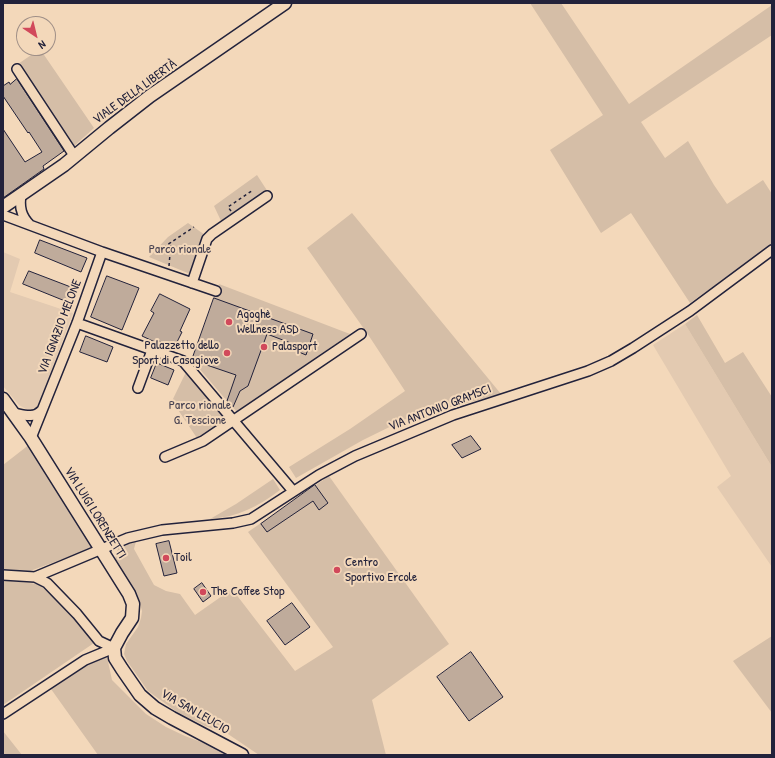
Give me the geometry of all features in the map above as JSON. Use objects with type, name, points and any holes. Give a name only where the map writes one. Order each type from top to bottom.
[{"type":"street","name":"VIALE DELLA LIBERTÀ","points":[[3,207],[47,178],[150,96],[286,3]]},
{"type":"street","points":[[17,69],[75,156]]},
{"type":"street","points":[[21,195],[21,213],[24,219],[31,226]]},
{"type":"street","points":[[192,283],[207,239],[267,196]]},
{"type":"street","points":[[3,215],[102,252],[216,291]]},
{"type":"street","name":"VIA ANTONIO GRAMSCI","points":[[35,577],[101,548],[128,538],[162,530],[233,523],[251,519],[319,475],[355,456],[453,415],[588,371],[611,361],[690,311],[772,250]]},
{"type":"street","name":"VIA IGNAZIO MELONE","points":[[31,438],[77,323],[102,252]]},
{"type":"street","points":[[77,323],[183,361],[234,419],[293,491]]},
{"type":"street","points":[[165,457],[203,440],[361,334]]},
{"type":"street","points":[[138,388],[152,350]]},
{"type":"street","name":"VIA LUIGI LORENZETTI","points":[[3,399],[31,438],[129,594],[133,604],[132,618],[114,648]]},
{"type":"street","points":[[13,413],[31,416],[38,414],[42,410]]},
{"type":"street","points":[[3,575],[35,577],[47,583],[77,614],[99,641],[114,648]]},
{"type":"street","points":[[3,714],[85,660],[114,648]]},
{"type":"street","name":"VIA SAN LEUCIO","points":[[114,648],[115,658],[122,669],[140,694],[155,708],[242,755]]},
{"type":"path","points":[[236,218],[228,207],[253,190]]},
{"type":"path","points":[[158,248],[161,248],[194,228]]},
{"type":"path","points":[[169,275],[171,242]]},
{"type":"shaded area","points":[[3,252],[20,259],[10,292],[73,313],[37,409],[31,412],[19,405],[3,386]]},
{"type":"shaded area","points":[[685,324],[772,467],[772,567],[717,487],[731,476],[653,345]]},
{"type":"green space","points":[[530,3],[561,3],[629,104],[772,5],[772,35],[641,122],[665,158],[688,141],[727,204],[763,180],[772,194],[772,245],[690,303],[631,213],[601,233],[550,150],[603,115]]},
{"type":"green space","points":[[30,56],[45,56],[94,128],[73,147],[18,64]]},
{"type":"green space","points":[[257,175],[268,192],[222,223],[214,206]]},
{"type":"green space","points":[[352,213],[501,394],[447,408],[420,420],[416,414],[363,440],[296,478],[289,467],[350,429],[405,391],[369,336],[307,248]]},
{"type":"green space","name":"Parco rionale","points":[[188,223],[205,235],[190,274],[149,257],[168,237]]},
{"type":"green space","name":"Palasport","points":[[219,284],[350,334],[237,412],[192,360]]},
{"type":"green space","points":[[697,315],[725,363],[743,352],[772,397],[772,467],[685,324]]},
{"type":"green space","name":"Parco rionale G. Tescione","points":[[186,372],[226,418],[197,438],[172,401]]},
{"type":"green space","points":[[30,444],[95,547],[30,571],[3,569],[3,465]]},
{"type":"green space","points":[[329,476],[449,644],[372,700],[386,755],[259,755],[228,734],[205,726],[177,712],[148,691],[127,661],[124,654],[126,644],[138,627],[142,611],[139,600],[115,561],[116,553],[119,547],[136,541],[134,549],[154,585],[166,591],[180,594],[195,615],[232,589],[295,671],[333,647],[248,532]]},
{"type":"green space","points":[[273,479],[280,490],[264,501],[248,510],[230,516],[210,519],[236,504]]},
{"type":"green space","points":[[3,580],[38,584],[62,604],[94,643],[3,705]]},
{"type":"green space","points":[[772,636],[772,713],[733,661]]},
{"type":"green space","points":[[107,657],[112,680],[146,714],[166,727],[209,745],[227,755],[98,755],[51,689],[93,661]]},
{"type":"green space","points":[[3,731],[22,755],[3,755]]},
{"type":"building","points":[[17,79],[64,151],[43,166],[44,169],[3,198],[3,129],[25,162],[42,152],[3,96],[3,86],[9,82],[10,84]]},
{"type":"building","points":[[40,240],[87,258],[81,272],[35,253]]},
{"type":"building","points":[[29,271],[76,289],[70,303],[23,284]]},
{"type":"building","points":[[107,276],[139,288],[122,330],[91,317]]},
{"type":"building","points":[[160,294],[190,309],[180,331],[182,332],[174,348],[157,340],[155,342],[142,336],[154,313],[151,311]]},
{"type":"building","name":"Palazzetto dello Sport di Casagiove","points":[[214,298],[313,334],[306,355],[294,350],[296,345],[267,334],[248,386],[240,391],[233,407],[227,401],[236,375],[192,360]]},
{"type":"building","points":[[86,336],[113,347],[107,362],[80,352]]},
{"type":"building","points":[[157,363],[174,370],[168,385],[151,378]]},
{"type":"building","points":[[471,436],[481,449],[462,458],[452,445]]},
{"type":"building","points":[[315,485],[328,503],[319,510],[313,501],[267,532],[261,524]]},
{"type":"building","name":"Toil","points":[[169,541],[177,573],[164,576],[156,544]]},
{"type":"building","name":"The Coffee Stop","points":[[202,583],[211,596],[203,602],[194,589]]},
{"type":"building","points":[[292,603],[310,627],[285,645],[267,621]]},
{"type":"building","points":[[471,652],[503,697],[469,721],[437,677]]},
{"type":"place","name":"Agoghè Wellness ASD","points":[[229,322]]},
{"type":"place","name":"Palasport","points":[[264,347]]},
{"type":"place","name":"Palazzetto dello Sport di Casagiove","points":[[227,353]]},
{"type":"place","name":"Toil","points":[[166,558]]},
{"type":"place","name":"Centro Sportivo Ercole","points":[[337,570]]},
{"type":"place","name":"The Coffee Stop","points":[[203,592]]}]
